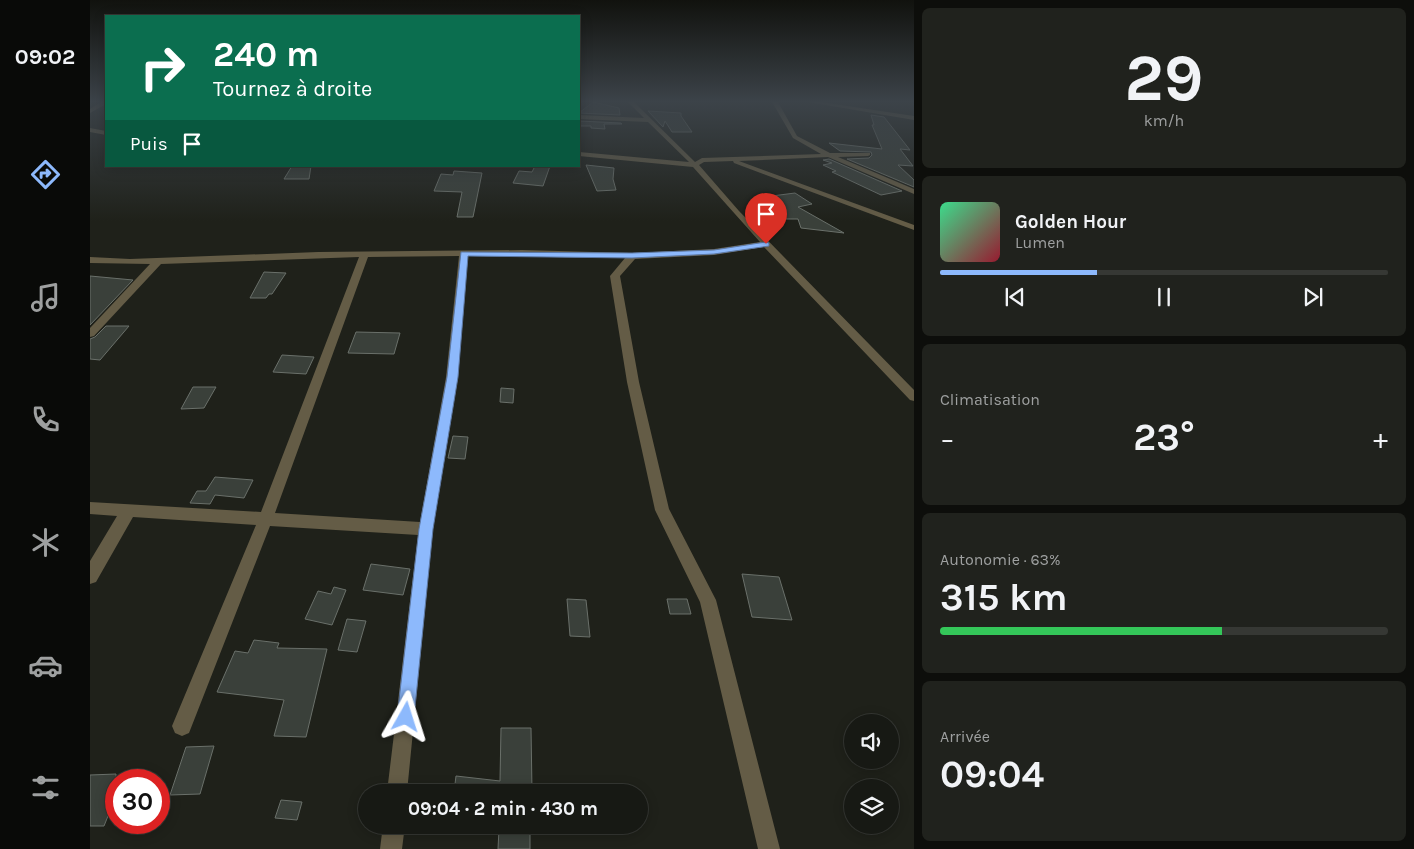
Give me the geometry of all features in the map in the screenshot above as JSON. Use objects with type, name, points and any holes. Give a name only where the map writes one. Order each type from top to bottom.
[{"type":"street","points":[[670,142],[914,397]]},
{"type":"street","points":[[804,142],[830,156],[914,192]]},
{"type":"street","points":[[580,154],[694,165],[702,160],[868,154]]},
{"type":"street","points":[[729,160],[914,228]]},
{"type":"street","points":[[90,260],[158,261],[318,254],[632,256],[714,252],[766,244]]},
{"type":"street","points":[[398,784],[426,529],[452,377],[464,254]]},
{"type":"street","points":[[182,726],[266,518],[364,255]]},
{"type":"street","points":[[632,256],[615,276],[633,382],[662,510],[708,600],[769,849]]},
{"type":"street","points":[[90,334],[158,261]]},
{"type":"street","points":[[90,508],[426,529]]},
{"type":"street","points":[[90,576],[129,510]]},
{"type":"street","points":[[391,849],[393,834]]},
{"type":"building","points":[[879,142],[903,142],[910,150],[900,149],[913,166],[898,165],[914,180],[914,187],[847,159],[869,158],[872,155],[871,152],[840,151],[829,143],[882,149]]},
{"type":"building","points":[[829,159],[902,191],[881,195],[832,172],[836,171],[823,165],[832,163],[823,160]]},
{"type":"building","points":[[586,165],[614,168],[613,179],[616,190],[597,191]]},
{"type":"building","points":[[291,167],[311,167],[309,179],[284,179]]},
{"type":"building","points":[[534,167],[550,167],[543,186],[513,183],[519,171],[532,172]]},
{"type":"building","points":[[454,171],[482,173],[473,217],[457,217],[462,192],[434,191],[441,174],[453,175]]},
{"type":"building","points":[[795,193],[812,204],[798,207],[844,233],[801,228],[798,219],[779,219],[764,197]]},
{"type":"building","points":[[264,272],[286,273],[272,294],[269,294],[266,298],[250,298]]},
{"type":"building","points":[[90,276],[133,280],[90,325]]},
{"type":"building","points":[[106,326],[129,326],[100,360],[90,359],[90,339],[95,337]]},
{"type":"building","points":[[356,332],[400,333],[394,354],[348,353]]},
{"type":"building","points":[[282,355],[314,357],[306,374],[273,372]]},
{"type":"building","points":[[193,387],[216,387],[204,408],[181,409]]},
{"type":"building","points":[[501,388],[514,389],[513,403],[500,402]]},
{"type":"building","points":[[453,436],[468,437],[465,459],[448,458]]},
{"type":"building","points":[[215,477],[253,480],[244,498],[215,495],[210,504],[190,503],[197,491],[206,491]]},
{"type":"building","points":[[371,564],[410,569],[403,595],[363,590]]},
{"type":"building","points":[[742,574],[779,577],[792,620],[752,617]]},
{"type":"building","points":[[334,587],[346,590],[332,625],[305,619],[318,591],[331,594]]},
{"type":"building","points":[[567,599],[586,600],[590,637],[570,636]]},
{"type":"building","points":[[667,599],[687,599],[691,614],[670,614]]},
{"type":"building","points":[[347,619],[366,621],[357,652],[338,650]]},
{"type":"building","points":[[254,640],[279,643],[277,648],[327,649],[306,737],[274,736],[284,700],[217,692],[235,651],[248,653]]},
{"type":"building","points":[[501,728],[531,728],[532,784],[455,784],[456,776],[500,781]]},
{"type":"building","points":[[214,746],[200,794],[170,795],[186,747]]},
{"type":"building","points":[[105,774],[104,826],[90,826],[90,775]]},
{"type":"building","points":[[281,800],[302,802],[297,820],[275,818]]},
{"type":"building","points":[[499,834],[530,834],[530,849],[498,849]]},
{"type":"route","points":[[406,717],[426,529],[452,377],[464,254],[522,253],[632,256],[714,252],[766,244]]}]
